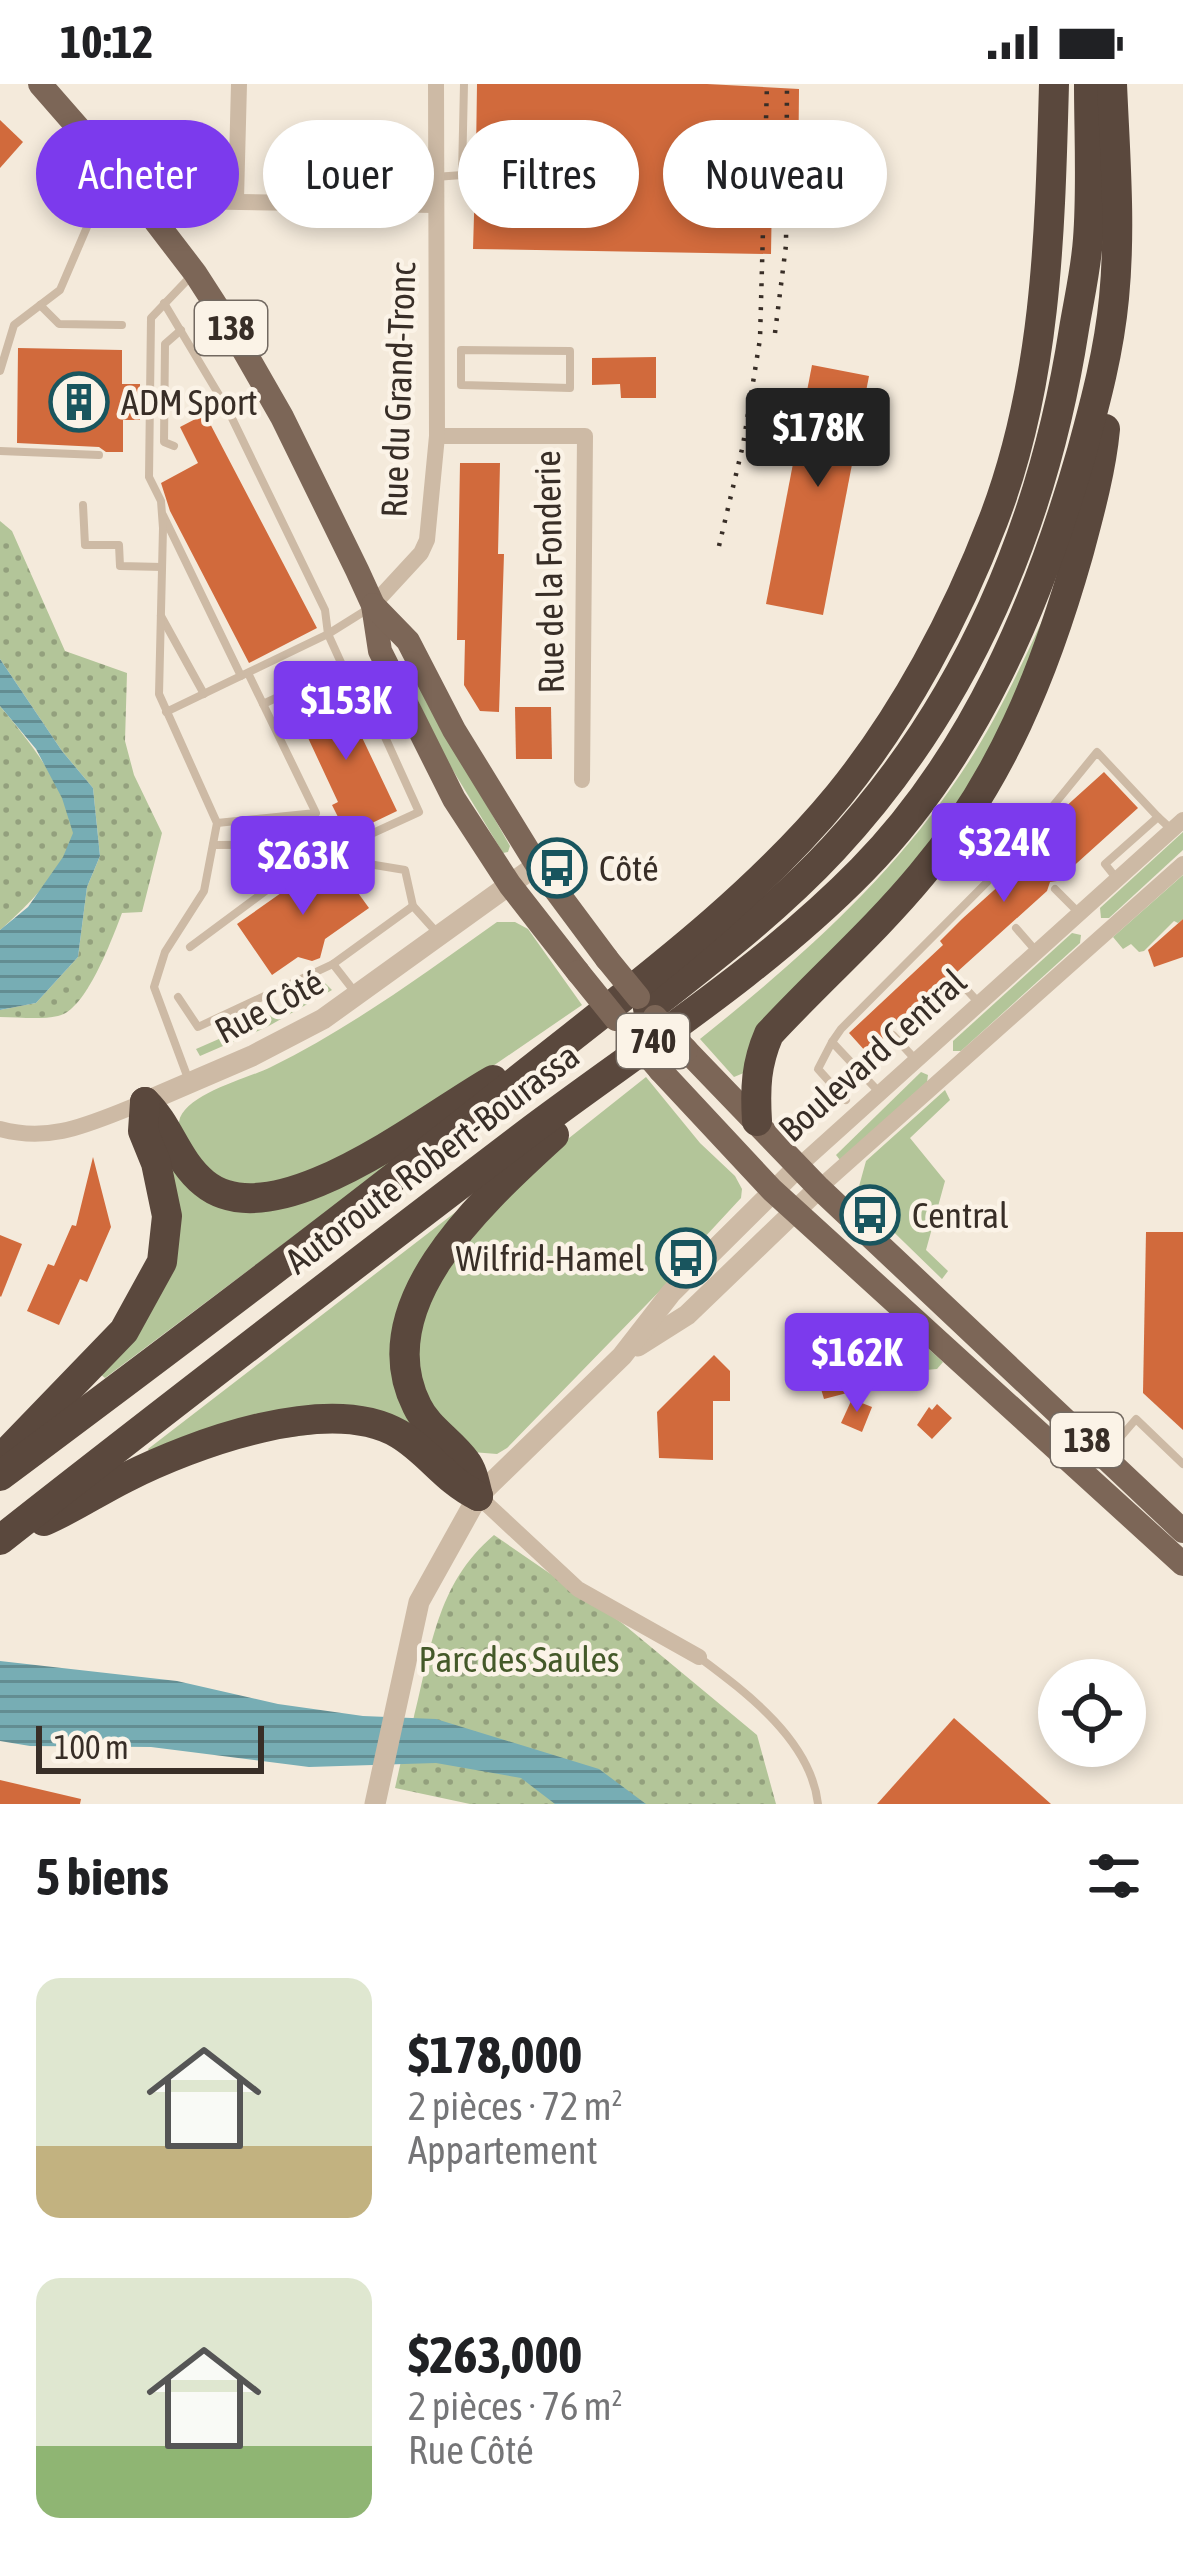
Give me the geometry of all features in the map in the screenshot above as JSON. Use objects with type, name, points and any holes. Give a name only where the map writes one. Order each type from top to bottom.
[{"type":"highway","name":"Autoroute Robert-Bourassa","points":[[0,1475],[242,1295],[699,933],[804,834],[865,761],[942,631],[993,522],[1026,414],[1047,278],[1054,84]]},
{"type":"highway","points":[[1069,84],[1073,338]]},
{"type":"highway","points":[[656,1002],[763,917],[834,848],[908,757],[949,694],[999,596],[1034,508],[1063,400],[1088,242],[1089,84]]},
{"type":"highway","name":"Autoroute Robert-Bourassa","points":[[0,1540],[230,1359],[709,1001],[866,867],[923,797],[974,718],[1029,608],[1072,487],[1102,380],[1114,298],[1118,211],[1112,84]]},
{"type":"highway","points":[[757,1120],[758,1058],[769,1034],[921,875],[987,784],[1016,728],[1058,626],[1086,526],[1106,432],[1102,380]]},
{"type":"highway","points":[[145,1102],[163,1119],[178,1153],[206,1185],[243,1199],[278,1198],[337,1173],[572,1037]]},
{"type":"highway","points":[[478,1496],[469,1464],[426,1419],[410,1388],[405,1352],[411,1312],[443,1251],[559,1130],[581,1094]]},
{"type":"highway","points":[[0,1462],[11,1445],[98,1362],[153,1285],[162,1262],[167,1216],[156,1163],[142,1131],[145,1102]]},
{"type":"highway","points":[[0,1540],[70,1510],[159,1462],[303,1420],[354,1419],[399,1434],[454,1484],[478,1496]]},
{"type":"main road","name":"138","points":[[40,84],[71,120]]},
{"type":"main road","name":"138","points":[[160,228],[194,273],[283,417],[373,605],[380,651],[400,695],[454,799],[510,885],[634,1041],[772,1190],[1183,1564]]},
{"type":"main road","name":"138","points":[[373,605],[407,641],[454,730],[538,866],[607,958],[656,1002],[686,1050],[819,1188],[1183,1532]]},
{"type":"street","points":[[238,120],[239,84]]},
{"type":"street","name":"Rue du Grand-Tronc","points":[[373,605],[406,571],[427,540],[437,436],[436,84]]},
{"type":"street","points":[[239,199],[435,205]]},
{"type":"street","name":"Rue de la Fonderie","points":[[437,436],[585,436],[582,780]]},
{"type":"street","name":"Boulevard Central","points":[[375,1804],[419,1602],[478,1496],[622,1356],[671,1293],[772,1190],[1178,825]]},
{"type":"street","name":"Boulevard Central","points":[[622,1356],[687,1315],[819,1188],[1183,864]]},
{"type":"street","name":"Rue Côté","points":[[0,1129],[48,1136],[145,1102],[285,1040],[358,996],[538,866]]},
{"type":"street","points":[[1080,914],[1100,936]]},
{"type":"street","points":[[934,1043],[955,1066]]},
{"type":"street","points":[[478,1496],[578,1589],[699,1657]]},
{"type":"lane","points":[[463,120],[464,84]]},
{"type":"lane","points":[[435,177],[458,175]]},
{"type":"lane","points":[[0,371],[14,325],[60,290],[87,228]]},
{"type":"lane","points":[[190,1082],[154,987],[165,952],[203,891],[218,823],[159,694],[162,512],[149,477],[151,318],[194,273]]},
{"type":"lane","points":[[164,303],[228,410],[325,610],[328,634],[344,667],[263,704]]},
{"type":"lane","points":[[40,305],[59,324],[122,325]]},
{"type":"lane","points":[[174,446],[164,442],[165,344],[181,330]]},
{"type":"lane","points":[[461,350],[570,351],[570,388],[461,385],[461,370],[461,350]]},
{"type":"lane","points":[[436,369],[461,370]]},
{"type":"lane","points":[[0,451],[99,455]]},
{"type":"lane","points":[[83,505],[85,544],[119,545],[120,566],[162,566]]},
{"type":"lane","points":[[162,512],[316,813],[218,823]]},
{"type":"lane","points":[[166,712],[328,634],[373,605]]},
{"type":"lane","points":[[160,615],[204,694]]},
{"type":"lane","points":[[213,845],[350,844],[419,812],[385,737]]},
{"type":"lane","points":[[846,1100],[818,1070],[841,1029],[1008,862],[1097,752],[1158,817],[1178,825]]},
{"type":"lane","points":[[1118,879],[1105,864],[1158,817]]},
{"type":"lane","points":[[265,845],[272,834],[286,830],[304,833],[316,844]]},
{"type":"lane","points":[[190,946],[314,855],[405,870],[413,906],[440,937]]},
{"type":"lane","points":[[1055,889],[1080,914]]},
{"type":"lane","points":[[178,997],[198,1027],[333,964],[413,906]]},
{"type":"lane","points":[[1016,928],[1037,952]]},
{"type":"lane","points":[[333,964],[358,996]]},
{"type":"lane","points":[[957,979],[979,1004]]},
{"type":"lane","points":[[634,1041],[656,1002]]},
{"type":"lane","points":[[893,1035],[916,1059]]},
{"type":"lane","points":[[832,1042],[880,1092]]},
{"type":"lane","points":[[970,1372],[989,1349]]},
{"type":"lane","points":[[1104,1456],[1136,1419],[1183,1464]]},
{"type":"lane","points":[[699,1657],[786,1731],[817,1791],[818,1804]]},
{"type":"green space","points":[[0,521],[12,531],[65,651],[127,673],[125,741],[134,775],[162,833],[142,912],[122,913],[88,988],[68,1011],[51,1017],[0,1017],[0,1010],[36,1003],[78,957],[87,887],[100,856],[93,788],[0,659]]},
{"type":"green space","points":[[1043,619],[1051,622],[975,788],[746,1072],[734,1077],[700,1039],[834,923],[924,824],[990,727]]},
{"type":"green space","points":[[405,661],[510,846],[508,852],[503,853],[440,749],[401,663]]},
{"type":"green space","points":[[0,706],[57,785],[73,834],[54,873],[0,930]]},
{"type":"green space","points":[[1183,832],[1183,850],[1109,918],[1101,918],[1100,908]]},
{"type":"green space","points":[[1183,875],[1183,919],[1174,921],[1144,951],[1131,944],[1123,949],[1113,937]]},
{"type":"green space","points":[[497,922],[515,922],[528,929],[582,1005],[474,1079],[289,1188],[219,1181],[186,1147],[179,1122],[192,1103],[330,1035]]},
{"type":"green space","points":[[1072,933],[1081,935],[1080,943],[961,1051],[953,1051],[953,1041]]},
{"type":"green space","points":[[325,983],[332,990],[267,1027],[200,1056],[196,1049],[262,1020]]},
{"type":"green space","points":[[921,1072],[928,1075],[927,1082],[840,1160],[836,1155]]},
{"type":"green space","points":[[646,1077],[700,1143],[735,1176],[741,1198],[691,1252],[686,1249],[677,1259],[683,1267],[507,1448],[497,1454],[472,1452],[431,1412],[413,1350],[432,1287],[530,1169]]},
{"type":"green space","points":[[945,1090],[950,1100],[910,1138],[945,1181],[926,1250],[948,1271],[942,1279],[869,1208],[858,1190],[866,1161]]},
{"type":"green space","points":[[406,1152],[105,1378],[99,1373],[137,1327],[165,1165],[220,1201]]},
{"type":"green space","points":[[457,1211],[405,1309],[427,1432],[398,1423],[152,1455],[148,1449]]},
{"type":"green space","points":[[901,1324],[943,1362],[937,1369],[902,1372],[888,1364],[887,1354]]},
{"type":"green space","name":"Parc des Saules","points":[[494,1535],[622,1623],[757,1735],[776,1804],[635,1804],[413,1721],[448,1597],[459,1575]]},
{"type":"green space","points":[[436,1759],[522,1774],[561,1804],[470,1804],[395,1788],[401,1761]]},
{"type":"water","points":[[0,659],[93,788],[100,856],[87,887],[78,957],[36,1003],[0,1010],[0,930],[28,907],[63,857],[73,833],[62,798],[36,749],[0,706]]},
{"type":"water","points":[[0,1661],[177,1681],[278,1704],[363,1716],[436,1719],[599,1769],[646,1804],[555,1804],[521,1778],[436,1763],[309,1767],[151,1747],[30,1746],[0,1741]]},
{"type":"building","points":[[477,84],[799,89],[799,120],[663,120],[663,228],[771,228],[771,254],[473,249],[474,228],[639,228],[639,120],[476,120]]},
{"type":"building","points":[[0,120],[23,142],[0,168]]},
{"type":"building","name":"ADM Sport","points":[[18,348],[122,350],[122,384],[140,384],[140,420],[123,420],[123,452],[17,443]]},
{"type":"building","points":[[656,357],[656,398],[621,398],[620,384],[592,385],[592,358]]},
{"type":"building","points":[[812,365],[869,376],[823,615],[766,604]]},
{"type":"building","points":[[205,414],[317,628],[249,663],[170,511],[161,483],[198,463],[180,427]]},
{"type":"building","points":[[460,463],[500,463],[498,554],[504,554],[499,712],[480,711],[464,685],[465,640],[457,640]]},
{"type":"building","points":[[339,689],[397,811],[347,835],[332,805],[338,802],[295,710]]},
{"type":"building","points":[[515,707],[551,707],[552,759],[516,759]]},
{"type":"building","points":[[1104,772],[1138,808],[1057,881],[1050,882],[1047,891],[896,1027],[888,1028],[867,1053],[849,1033],[943,945],[940,941],[962,919],[1072,820],[1063,809]]},
{"type":"building","points":[[318,867],[340,868],[369,908],[325,939],[320,958],[298,957],[272,975],[237,924]]},
{"type":"building","points":[[1183,919],[1183,957],[1154,967],[1148,950]]},
{"type":"building","points":[[93,1157],[111,1227],[87,1282],[80,1279],[59,1325],[27,1311],[48,1264],[54,1266],[72,1225],[76,1226]]},
{"type":"building","points":[[1146,1232],[1183,1232],[1183,1430],[1143,1393]]},
{"type":"building","points":[[0,1235],[22,1244],[1,1297],[0,1296]]},
{"type":"building","points":[[827,1321],[848,1332],[841,1352],[834,1349],[847,1393],[824,1399],[813,1362]]},
{"type":"building","points":[[714,1355],[730,1371],[730,1401],[713,1401],[713,1460],[659,1458],[657,1412]]},
{"type":"building","points":[[852,1399],[872,1407],[862,1432],[841,1423]]},
{"type":"building","points":[[937,1404],[952,1418],[932,1439],[917,1425],[929,1407],[932,1410]]},
{"type":"building","points":[[954,1718],[1051,1804],[877,1804]]},
{"type":"building","points":[[0,1780],[81,1799],[80,1804],[0,1804]]},
{"type":"railway","points":[[719,546],[743,445],[760,339],[767,84]]},
{"type":"railway","points":[[775,333],[786,245],[787,84]]},
{"type":"place","name":"ADM Sport","points":[[79,402]]},
{"type":"place","name":"Côté","points":[[557,868]]},
{"type":"place","name":"Central","points":[[870,1215]]},
{"type":"place","name":"Wilfrid-Hamel","points":[[686,1258]]}]
